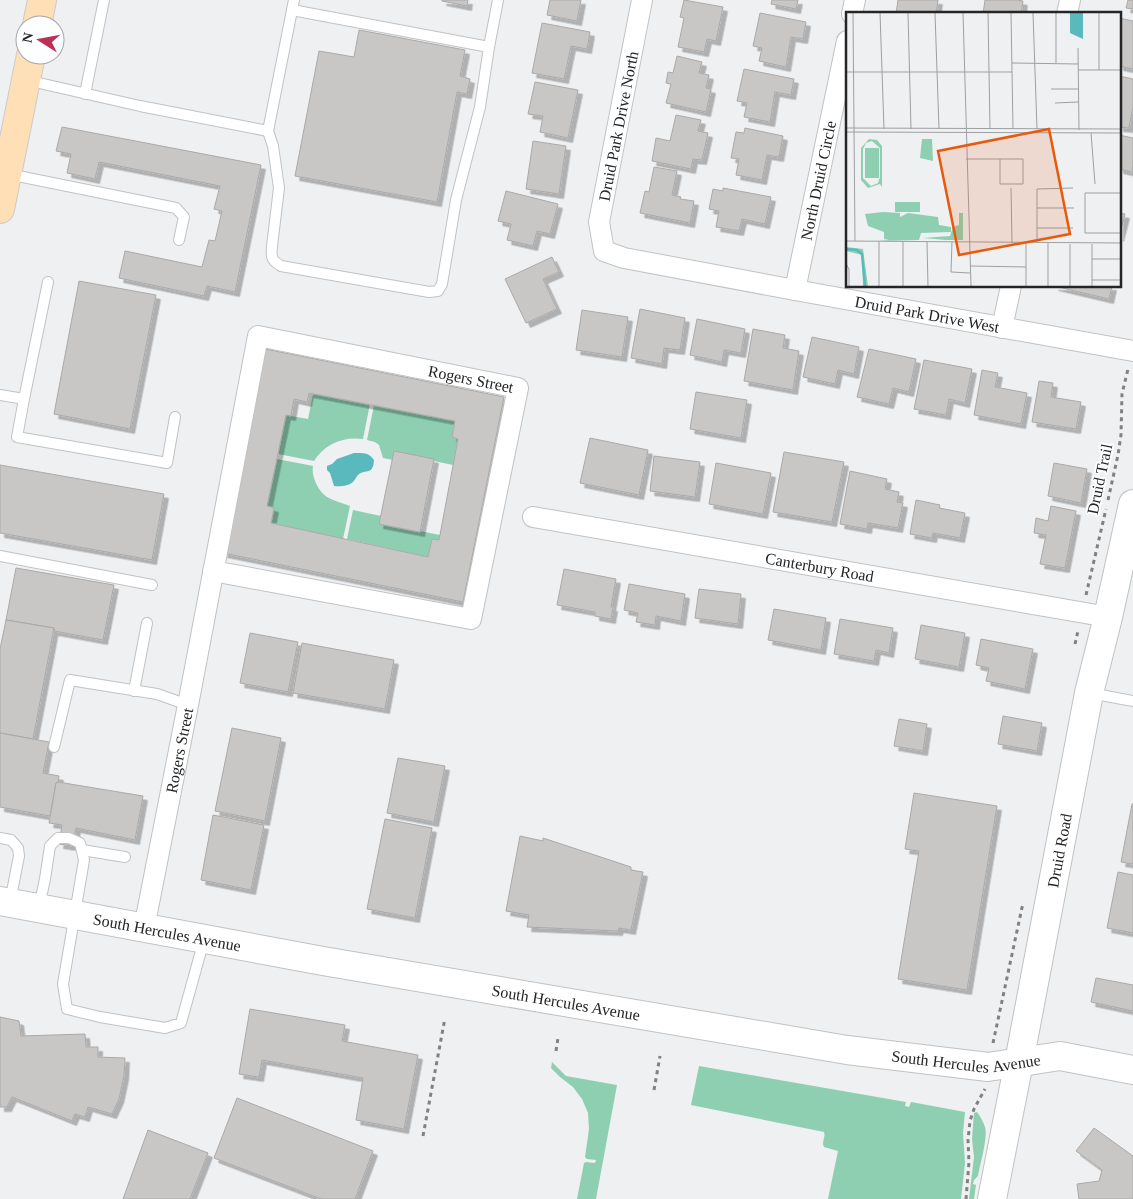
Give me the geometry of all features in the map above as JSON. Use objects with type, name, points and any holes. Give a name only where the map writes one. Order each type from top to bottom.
[{"type":"main road","points":[[39,15],[42,0]]},
{"type":"main road","points":[[0,208],[7,174],[7,137],[28,67]]},
{"type":"street","name":"Druid Park Drive North","points":[[604,251],[599,222],[642,0]]},
{"type":"street","name":"North Druid Circle","points":[[795,290],[846,46]]},
{"type":"street","name":"Druid Park Drive West","points":[[604,251],[624,258],[1002,328],[1131,358]]},
{"type":"street","points":[[1002,328],[1011,288]]},
{"type":"street","name":"Rogers Street","points":[[144,928],[258,336],[518,388],[471,619],[213,571]]},
{"type":"street","name":"Druid Road","points":[[992,1199],[1089,693],[1133,504]]},
{"type":"street","name":"Canterbury Road","points":[[533,517],[1108,617]]},
{"type":"street","name":"South Hercules Avenue","points":[[5,902],[370,969],[847,1050],[988,1067],[1060,1056],[1133,1070]]},
{"type":"lane","points":[[86,94],[104,0]]},
{"type":"lane","points":[[489,46],[293,5],[268,132],[273,146],[279,188],[271,255],[274,262],[281,266],[429,292],[438,291],[442,284],[456,200],[480,107],[498,0]]},
{"type":"lane","points":[[28,67],[86,94],[268,132]]},
{"type":"lane","points":[[7,174],[176,208],[184,217],[179,240]]},
{"type":"lane","points":[[48,282],[17,437],[167,463],[175,417]]},
{"type":"lane","points":[[0,395],[24,399]]},
{"type":"lane","points":[[0,556],[152,585]]},
{"type":"lane","points":[[134,691],[147,623]]},
{"type":"lane","points":[[54,747],[70,680],[157,694],[188,705]]},
{"type":"lane","points":[[1089,693],[1133,701]]},
{"type":"lane","points":[[0,838],[11,840],[18,848],[19,856],[5,902]]},
{"type":"lane","points":[[39,908],[50,846],[58,838],[69,838],[80,843],[84,860],[63,984],[67,1009],[100,1017],[165,1028],[181,1023],[204,939]]},
{"type":"lane","points":[[82,850],[124,857]]},
{"type":"path","name":"Druid Trail","points":[[1086,598],[1118,455],[1122,394],[1131,358]]},
{"type":"path","points":[[423,1136],[444,1018]]},
{"type":"path","points":[[556,1052],[558,1038]]},
{"type":"path","points":[[654,1090],[660,1056]]},
{"type":"path","points":[[966,1199],[970,1121],[983,1093]]},
{"type":"green space","points":[[313,394],[370,404],[363,439],[356,438],[335,442],[323,450],[314,461],[278,454],[286,415],[308,419]]},
{"type":"green space","points":[[374,405],[455,421],[452,437],[458,439],[453,465],[434,461],[434,459],[393,460],[383,458],[379,445],[367,440]]},
{"type":"green space","points":[[277,459],[313,466],[314,479],[324,494],[350,506],[343,539],[271,523],[274,508],[267,506]]},
{"type":"green space","points":[[353,510],[381,516],[380,524],[440,535],[439,540],[432,539],[428,557],[347,539]]},
{"type":"green space","points":[[552,1062],[566,1076],[617,1085],[596,1199],[577,1199],[584,1163],[595,1163],[596,1160],[585,1157],[589,1129],[588,1113],[582,1099],[573,1087],[551,1068]]},
{"type":"green space","points":[[699,1066],[906,1102],[905,1106],[909,1107],[911,1102],[965,1112],[963,1133],[965,1163],[961,1199],[828,1199],[838,1151],[824,1147],[824,1132],[691,1105]]},
{"type":"green space","points":[[977,1112],[986,1132],[978,1176],[973,1184],[976,1185],[974,1199],[969,1199],[974,1157],[972,1139],[974,1113]]},
{"type":"water","points":[[354,453],[365,454],[374,460],[371,470],[361,473],[349,484],[334,486],[327,466],[337,459]]},
{"type":"building","points":[[442,0],[468,0],[467,6]]},
{"type":"building","points":[[550,0],[581,0],[577,21],[547,15]]},
{"type":"building","points":[[684,0],[723,7],[716,41],[707,39],[704,52],[678,47],[684,18],[680,17]]},
{"type":"building","points":[[772,0],[798,0],[796,9],[771,4]]},
{"type":"building","points":[[898,0],[938,0],[936,12],[896,12]]},
{"type":"building","points":[[985,0],[1023,1],[1021,12],[983,12]]},
{"type":"building","points":[[1128,0],[1133,0],[1133,9],[1126,8]]},
{"type":"building","points":[[760,13],[806,22],[803,39],[791,37],[786,67],[759,61],[762,48],[753,46]]},
{"type":"building","points":[[1120,18],[1133,21],[1133,69],[1120,66]]},
{"type":"building","points":[[542,23],[590,32],[587,49],[571,46],[564,79],[532,73]]},
{"type":"building","points":[[359,30],[465,50],[460,76],[470,79],[467,94],[457,92],[437,202],[295,176],[319,51],[354,57]]},
{"type":"building","points":[[677,56],[702,62],[699,73],[709,75],[706,88],[711,89],[706,112],[666,103],[671,84],[666,83],[668,72],[673,73]]},
{"type":"building","points":[[744,69],[794,79],[791,95],[775,92],[770,122],[744,117],[747,103],[737,101]]},
{"type":"building","points":[[1120,76],[1133,79],[1133,106],[1129,128],[1120,127]]},
{"type":"building","points":[[535,82],[578,90],[568,138],[540,132],[543,116],[528,114]]},
{"type":"building","points":[[676,115],[701,120],[698,131],[708,133],[702,160],[693,159],[691,169],[652,161],[656,138],[670,141]]},
{"type":"building","points":[[62,127],[261,165],[235,292],[207,286],[204,296],[119,278],[125,251],[202,267],[209,240],[215,241],[222,211],[214,209],[220,186],[99,162],[95,179],[67,173],[71,154],[56,151]]},
{"type":"building","points":[[745,128],[783,136],[779,157],[767,155],[762,180],[736,175],[739,159],[731,158],[736,132],[744,133]]},
{"type":"building","points":[[1120,135],[1133,138],[1132,172],[1120,169]]},
{"type":"building","points":[[533,141],[566,146],[559,194],[526,189]]},
{"type":"building","points":[[654,167],[677,171],[672,195],[681,197],[680,199],[694,201],[690,223],[640,213],[645,191],[649,192]]},
{"type":"building","points":[[723,188],[771,197],[765,224],[742,219],[739,231],[716,227],[719,211],[709,209],[713,189],[723,191]]},
{"type":"building","points":[[506,191],[558,204],[550,234],[537,231],[533,246],[507,240],[511,224],[498,221]]},
{"type":"building","points":[[1120,213],[1125,214],[1120,233]]},
{"type":"building","points":[[552,257],[559,272],[543,279],[557,309],[526,323],[505,279]]},
{"type":"building","points":[[79,281],[156,295],[130,429],[54,414]]},
{"type":"building","points":[[1062,288],[1112,288],[1109,299]]},
{"type":"building","points":[[640,309],[685,318],[680,350],[664,348],[662,364],[631,358]]},
{"type":"building","points":[[582,310],[628,317],[622,357],[576,350]]},
{"type":"building","points":[[697,319],[745,329],[741,353],[724,350],[722,362],[690,355]]},
{"type":"building","points":[[753,329],[785,335],[783,348],[799,351],[793,390],[744,381]]},
{"type":"building","points":[[812,337],[859,347],[854,374],[838,370],[835,384],[803,377]]},
{"type":"building","points":[[265,349],[504,397],[463,602],[223,553]],"holes":[[[309,393],[455,421],[452,437],[458,439],[439,540],[432,539],[428,557],[271,523],[274,508],[267,506],[286,415],[291,416],[294,399],[307,402]]]},
{"type":"building","points":[[869,349],[916,359],[909,392],[893,388],[889,404],[857,397]]},
{"type":"building","points":[[924,360],[972,369],[965,403],[949,399],[946,415],[914,409]]},
{"type":"building","points":[[982,370],[998,373],[995,387],[1027,393],[1021,424],[974,415]]},
{"type":"building","points":[[1039,381],[1053,383],[1051,397],[1081,402],[1076,429],[1032,422]]},
{"type":"building","points":[[696,392],[747,400],[741,438],[690,429]]},
{"type":"building","points":[[590,438],[648,450],[639,495],[580,483]]},
{"type":"building","points":[[394,451],[434,459],[420,532],[379,524]]},
{"type":"building","points":[[784,452],[844,462],[832,522],[773,512]]},
{"type":"building","points":[[654,456],[700,462],[695,497],[650,491]]},
{"type":"building","points":[[716,463],[771,473],[763,514],[709,504]]},
{"type":"building","points":[[1054,463],[1087,469],[1081,503],[1048,496]]},
{"type":"building","points":[[0,465],[164,494],[152,560],[0,533]]},
{"type":"building","points":[[850,471],[887,479],[885,489],[899,492],[897,502],[903,503],[898,528],[868,523],[867,529],[840,524]]},
{"type":"building","points":[[916,500],[940,505],[939,508],[965,513],[960,538],[933,533],[932,538],[910,534]]},
{"type":"building","points":[[1051,506],[1076,511],[1065,568],[1040,564],[1046,535],[1034,533],[1036,518],[1048,521]]},
{"type":"building","points":[[16,568],[114,585],[103,640],[54,631],[54,628],[6,620]]},
{"type":"building","points":[[564,569],[616,579],[611,619],[595,616],[595,612],[557,605]]},
{"type":"building","points":[[629,584],[685,594],[681,621],[656,616],[655,625],[636,622],[638,613],[624,610]]},
{"type":"building","points":[[699,589],[741,594],[738,624],[695,618]]},
{"type":"building","points":[[774,609],[826,618],[821,650],[768,640]]},
{"type":"building","points":[[840,619],[893,628],[889,653],[876,650],[874,661],[834,654]]},
{"type":"building","points":[[6,620],[54,628],[33,739],[0,733],[0,649]]},
{"type":"building","points":[[921,625],[965,633],[959,667],[915,659]]},
{"type":"building","points":[[250,633],[298,642],[288,692],[240,683]]},
{"type":"building","points":[[981,639],[1033,649],[1025,689],[986,681],[989,668],[976,665]]},
{"type":"building","points":[[302,643],[394,660],[385,709],[293,693]]},
{"type":"building","points":[[1003,716],[1042,723],[1037,751],[998,744]]},
{"type":"building","points":[[899,719],[927,724],[923,751],[894,746]]},
{"type":"building","points":[[232,728],[281,738],[265,821],[215,811]]},
{"type":"building","points":[[0,733],[49,742],[43,773],[59,776],[50,816],[0,807]]},
{"type":"building","points":[[398,758],[445,766],[434,822],[387,813]]},
{"type":"building","points":[[56,783],[143,796],[135,840],[76,828],[72,846],[59,844],[62,825],[49,823]]},
{"type":"building","points":[[914,793],[997,806],[967,990],[898,979],[919,851],[905,849]]},
{"type":"building","points":[[1133,804],[1133,864],[1121,862]]},
{"type":"building","points":[[213,815],[264,825],[251,890],[201,880]]},
{"type":"building","points":[[385,819],[432,828],[415,918],[367,909]]},
{"type":"building","points":[[520,836],[543,841],[543,838],[631,867],[631,870],[643,872],[631,930],[619,928],[618,931],[527,927],[529,915],[506,911]]},
{"type":"building","points":[[1118,872],[1133,875],[1133,933],[1107,928]]},
{"type":"building","points":[[1096,978],[1133,985],[1133,1011],[1091,1002]]},
{"type":"building","points":[[250,1009],[345,1025],[342,1041],[418,1055],[404,1129],[356,1120],[363,1078],[262,1060],[259,1077],[239,1074]]},
{"type":"building","points":[[0,1017],[19,1021],[21,1036],[85,1034],[86,1047],[98,1047],[98,1057],[125,1058],[124,1076],[119,1099],[112,1114],[88,1107],[85,1117],[75,1114],[72,1121],[12,1097],[7,1107],[0,1107]]},
{"type":"building","points":[[237,1098],[373,1151],[355,1199],[321,1199],[214,1158]]},
{"type":"building","points":[[1094,1128],[1133,1156],[1133,1199],[1079,1199],[1077,1184],[1099,1181],[1102,1170],[1076,1151]]},
{"type":"building","points":[[148,1130],[208,1153],[190,1199],[123,1199]]}]
